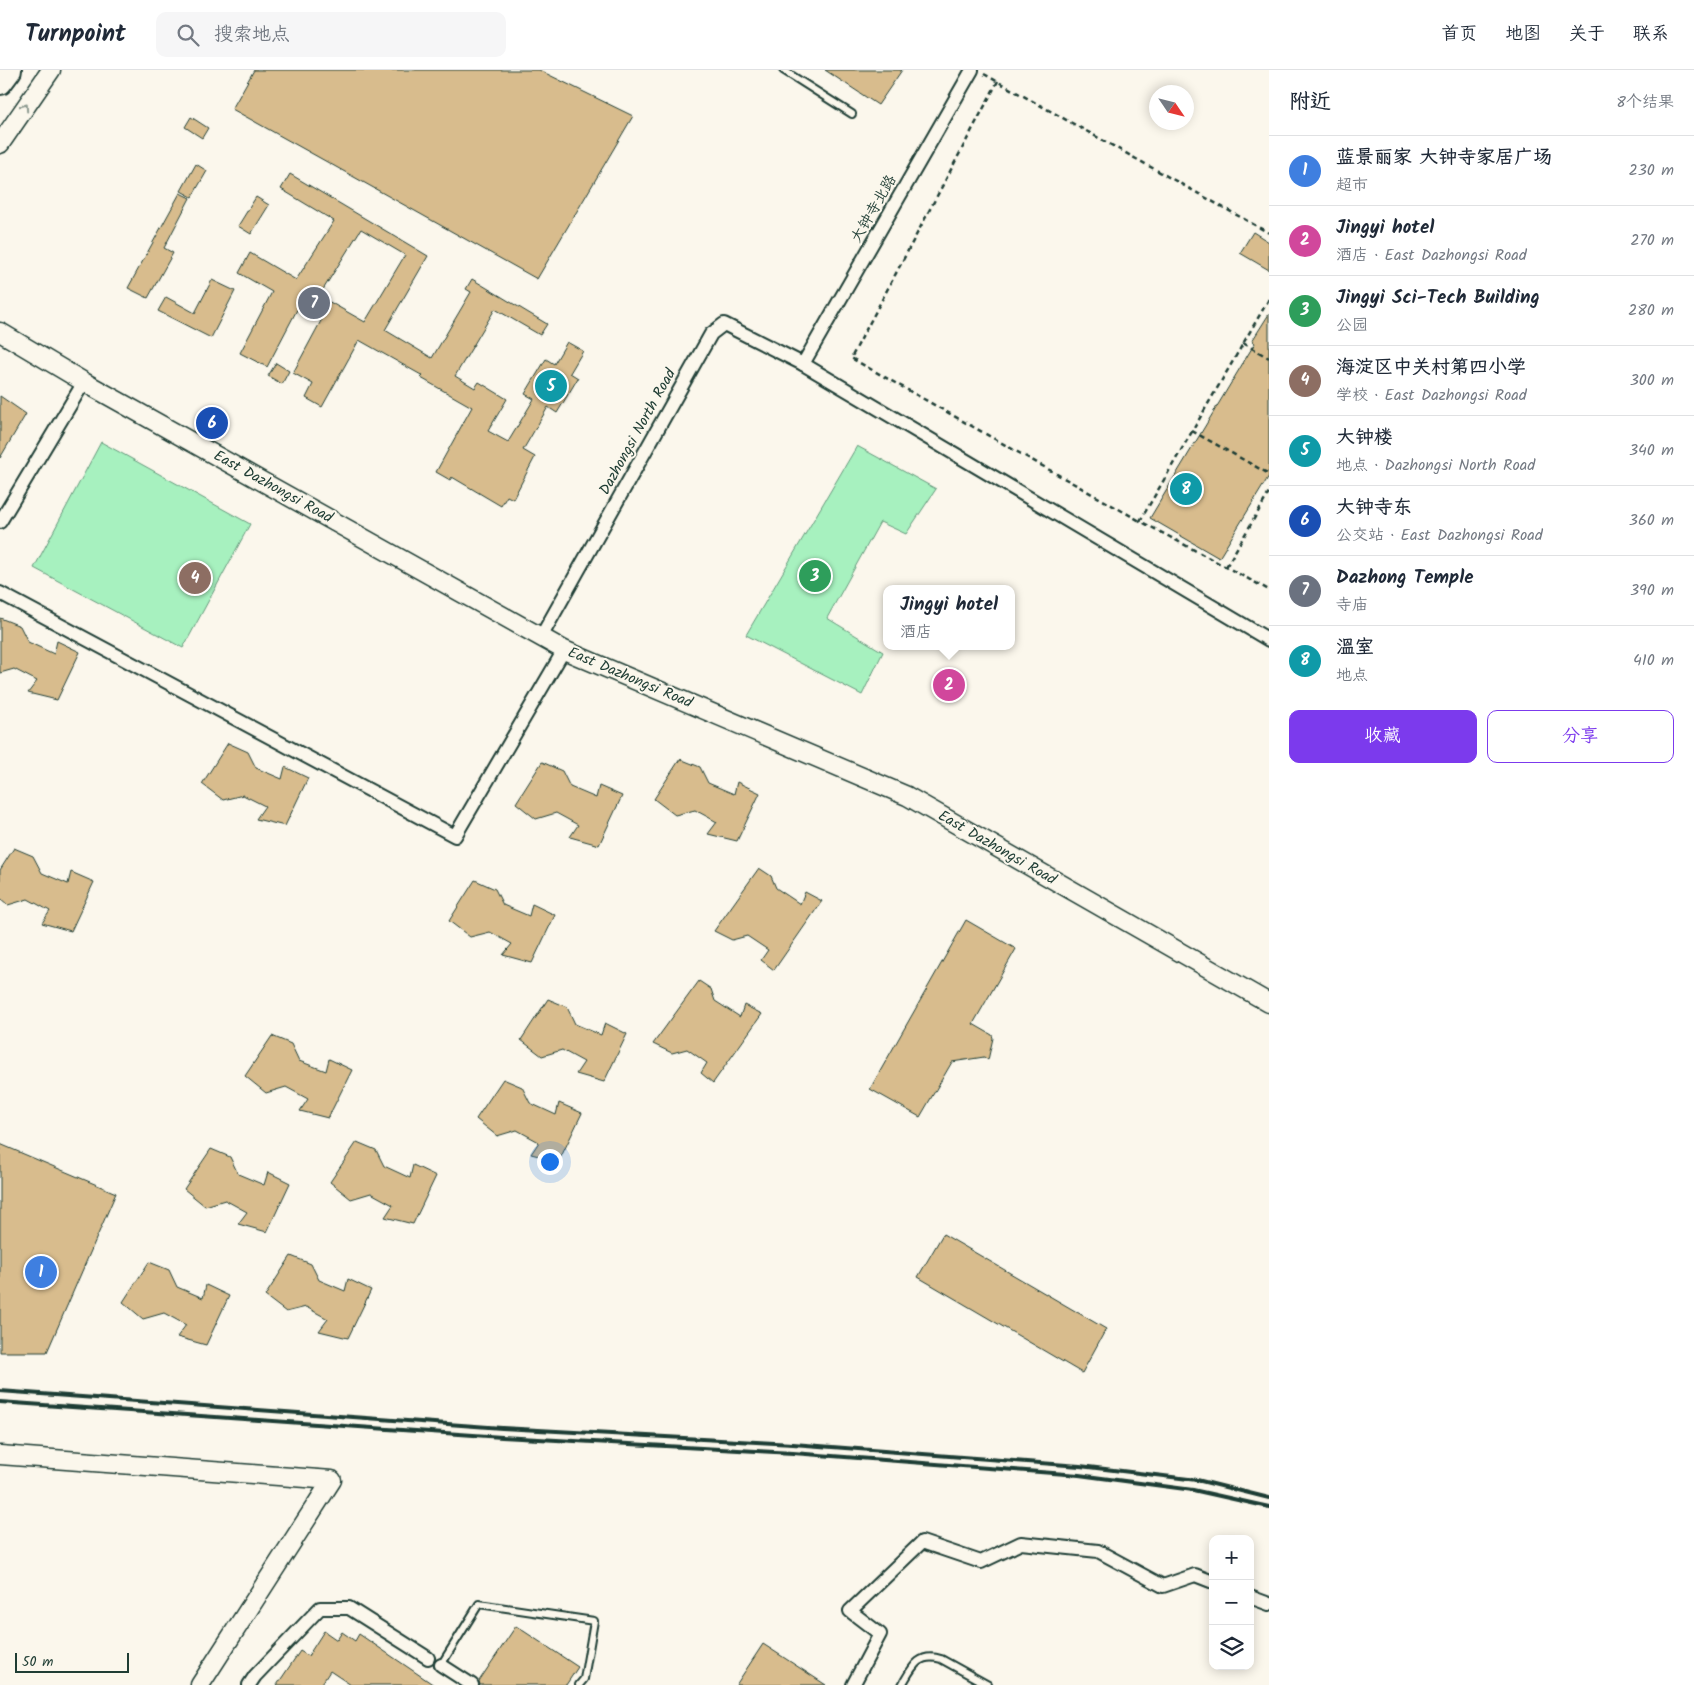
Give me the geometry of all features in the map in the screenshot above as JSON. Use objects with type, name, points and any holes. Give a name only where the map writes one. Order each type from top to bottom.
[{"type":"highway","points":[[0,82],[9,70]]},
{"type":"street","points":[[0,144],[5,124],[51,70]]},
{"type":"street","name":"大钟寺北路","points":[[803,364],[972,70]]},
{"type":"street","name":"Dazhongsi North Road","points":[[541,637],[711,334],[724,324],[803,364]]},
{"type":"street","name":"East Dazhongsi Road","points":[[0,332],[84,382],[564,650],[907,796],[1269,1003]]},
{"type":"street","points":[[803,364],[1269,640]]},
{"type":"street","points":[[0,522],[84,382]]},
{"type":"street","points":[[0,593],[455,836],[564,650]]},
{"type":"street","points":[[0,1455],[332,1480],[200,1685]]},
{"type":"street","points":[[853,1685],[880,1634],[850,1611],[922,1542],[981,1562],[1021,1543],[1098,1551],[1163,1586],[1195,1575],[1209,1580]]},
{"type":"street","points":[[1254,1598],[1269,1604]]},
{"type":"street","points":[[249,1685],[255,1676],[320,1608],[349,1608],[428,1658]]},
{"type":"street","points":[[440,1665],[472,1685]]},
{"type":"lane","points":[[784,70],[852,114]]},
{"type":"lane","points":[[440,1665],[480,1604],[594,1621],[584,1679],[579,1685]]},
{"type":"lane","points":[[902,1685],[919,1660],[926,1657],[934,1657],[988,1685]]},
{"type":"path","points":[[977,70],[1269,233]]},
{"type":"path","points":[[998,81],[851,358],[1140,521],[1269,590]]},
{"type":"path","points":[[1140,521],[1269,299]]},
{"type":"path","points":[[1243,343],[1269,358]]},
{"type":"path","points":[[1192,431],[1269,474]]},
{"type":"path","points":[[1226,567],[1269,492]]},
{"type":"green space","points":[[101,442],[250,524],[183,648],[34,568]]},
{"type":"green space","points":[[857,446],[936,489],[906,534],[880,522],[827,618],[883,652],[862,695],[746,635]]},
{"type":"building","points":[[254,70],[539,70],[633,116],[537,279],[232,109]]},
{"type":"building","points":[[825,70],[902,70],[878,105]]},
{"type":"building","points":[[191,117],[208,128],[202,138],[185,127]]},
{"type":"building","points":[[196,164],[207,171],[192,197],[181,191]]},
{"type":"building","points":[[290,174],[428,256],[385,330],[432,358],[471,292],[466,289],[472,279],[547,324],[540,335],[495,309],[455,376],[475,388],[479,382],[507,399],[488,431],[508,442],[534,399],[525,394],[546,359],[554,364],[567,342],[583,351],[570,373],[578,378],[557,413],[548,407],[523,450],[535,457],[513,499],[507,496],[501,506],[452,477],[450,480],[436,472],[472,407],[421,378],[423,376],[359,340],[322,407],[306,398],[313,384],[293,373],[322,319],[299,306],[267,367],[240,353],[272,292],[239,273],[250,253],[296,280],[334,221],[281,189]],"holes":[[[361,229],[405,255],[365,322],[319,296]]]},
{"type":"building","points":[[180,193],[190,198],[164,248],[173,253],[148,298],[128,288]]},
{"type":"building","points":[[256,197],[269,205],[251,234],[238,226]]},
{"type":"building","points":[[1253,232],[1269,242],[1269,270],[1240,253]]},
{"type":"building","points":[[212,280],[235,291],[211,338],[158,311],[166,297],[195,313]]},
{"type":"building","points":[[1269,314],[1269,476],[1219,558],[1150,518],[1255,343],[1252,341]]},
{"type":"building","points":[[276,363],[289,371],[282,384],[268,376]]},
{"type":"building","points":[[0,396],[26,414],[0,458]]},
{"type":"building","points":[[0,618],[20,626],[28,642],[54,654],[57,641],[80,652],[57,700],[28,693],[37,681],[14,669],[0,673]]},
{"type":"building","points":[[228,743],[248,752],[256,768],[282,779],[285,767],[308,778],[285,826],[256,819],[265,806],[243,795],[223,800],[202,784]]},
{"type":"building","points":[[680,759],[700,767],[708,783],[734,794],[737,782],[760,793],[737,841],[708,834],[717,822],[695,810],[675,815],[654,799]]},
{"type":"building","points":[[542,762],[562,771],[570,787],[596,798],[599,786],[622,796],[599,845],[570,837],[578,825],[556,813],[536,819],[516,803]]},
{"type":"building","points":[[14,848],[33,856],[42,873],[68,884],[71,872],[94,882],[71,931],[42,923],[50,911],[28,899],[8,905],[0,898],[0,870]]},
{"type":"building","points":[[759,868],[771,876],[776,888],[800,904],[805,892],[822,901],[774,970],[761,960],[768,950],[747,936],[732,940],[714,931]]},
{"type":"building","points":[[475,880],[495,889],[503,905],[529,916],[532,904],[555,915],[532,963],[503,955],[512,944],[490,932],[470,937],[449,921]]},
{"type":"building","points":[[966,920],[1016,949],[973,1024],[992,1035],[988,1060],[984,1057],[952,1062],[920,1117],[870,1089]]},
{"type":"building","points":[[699,981],[711,989],[715,1001],[740,1017],[744,1005],[762,1014],[713,1083],[701,1073],[707,1063],[687,1049],[672,1053],[653,1044]]},
{"type":"building","points":[[548,999],[567,1007],[575,1024],[601,1035],[605,1023],[627,1034],[604,1082],[576,1074],[584,1062],[562,1050],[542,1056],[521,1040]]},
{"type":"building","points":[[272,1036],[291,1044],[299,1061],[326,1071],[329,1059],[352,1070],[328,1118],[300,1111],[308,1099],[286,1087],[266,1093],[245,1076]]},
{"type":"building","points":[[503,1079],[522,1087],[530,1103],[556,1115],[559,1103],[582,1113],[559,1161],[531,1154],[539,1142],[517,1130],[497,1136],[476,1119]]},
{"type":"building","points":[[357,1142],[376,1150],[384,1166],[410,1178],[413,1165],[436,1176],[413,1224],[385,1217],[393,1205],[371,1193],[351,1199],[330,1182]]},
{"type":"building","points":[[0,1144],[116,1193],[47,1352],[0,1352]]},
{"type":"building","points":[[211,1149],[230,1157],[238,1174],[264,1185],[268,1172],[290,1183],[267,1232],[238,1224],[247,1212],[225,1200],[205,1206],[184,1189]]},
{"type":"building","points":[[943,1234],[1106,1329],[1082,1373],[918,1277]]},
{"type":"building","points":[[291,1256],[311,1264],[319,1280],[345,1291],[348,1279],[371,1290],[348,1338],[319,1331],[328,1319],[306,1307],[286,1312],[265,1296]]},
{"type":"building","points":[[149,1262],[169,1270],[177,1287],[203,1298],[206,1285],[229,1296],[206,1345],[177,1337],[186,1325],[164,1313],[143,1319],[123,1302]]},
{"type":"building","points":[[516,1626],[578,1667],[566,1685],[480,1685],[479,1681]]},
{"type":"building","points":[[324,1631],[337,1640],[342,1632],[355,1641],[359,1634],[434,1685],[351,1685],[330,1671],[321,1685],[277,1685],[300,1651],[308,1656]]},
{"type":"building","points":[[763,1644],[826,1685],[736,1685]]},
{"type":"railway","points":[[0,1391],[502,1428],[793,1444],[1080,1466],[1197,1480],[1269,1498]]},
{"type":"railway","points":[[0,1402],[502,1437],[793,1453],[1079,1475],[1193,1490],[1269,1507]]},
{"type":"place","name":"Dazhong Temple","points":[[314,303]]},
{"type":"place","name":"大钟楼","points":[[551,386]]},
{"type":"place","name":"大钟寺东","points":[[212,423]]},
{"type":"place","name":"温室","points":[[1186,489]]},
{"type":"place","name":"Jingyi Sci-Tech Building","points":[[815,576]]},
{"type":"place","name":"海淀区中关村第四小学","points":[[195,578]]},
{"type":"place","name":"Jingyi hotel","points":[[949,685]]},
{"type":"place","name":"蓝景丽家 大钟寺家居广场","points":[[41,1272]]}]
